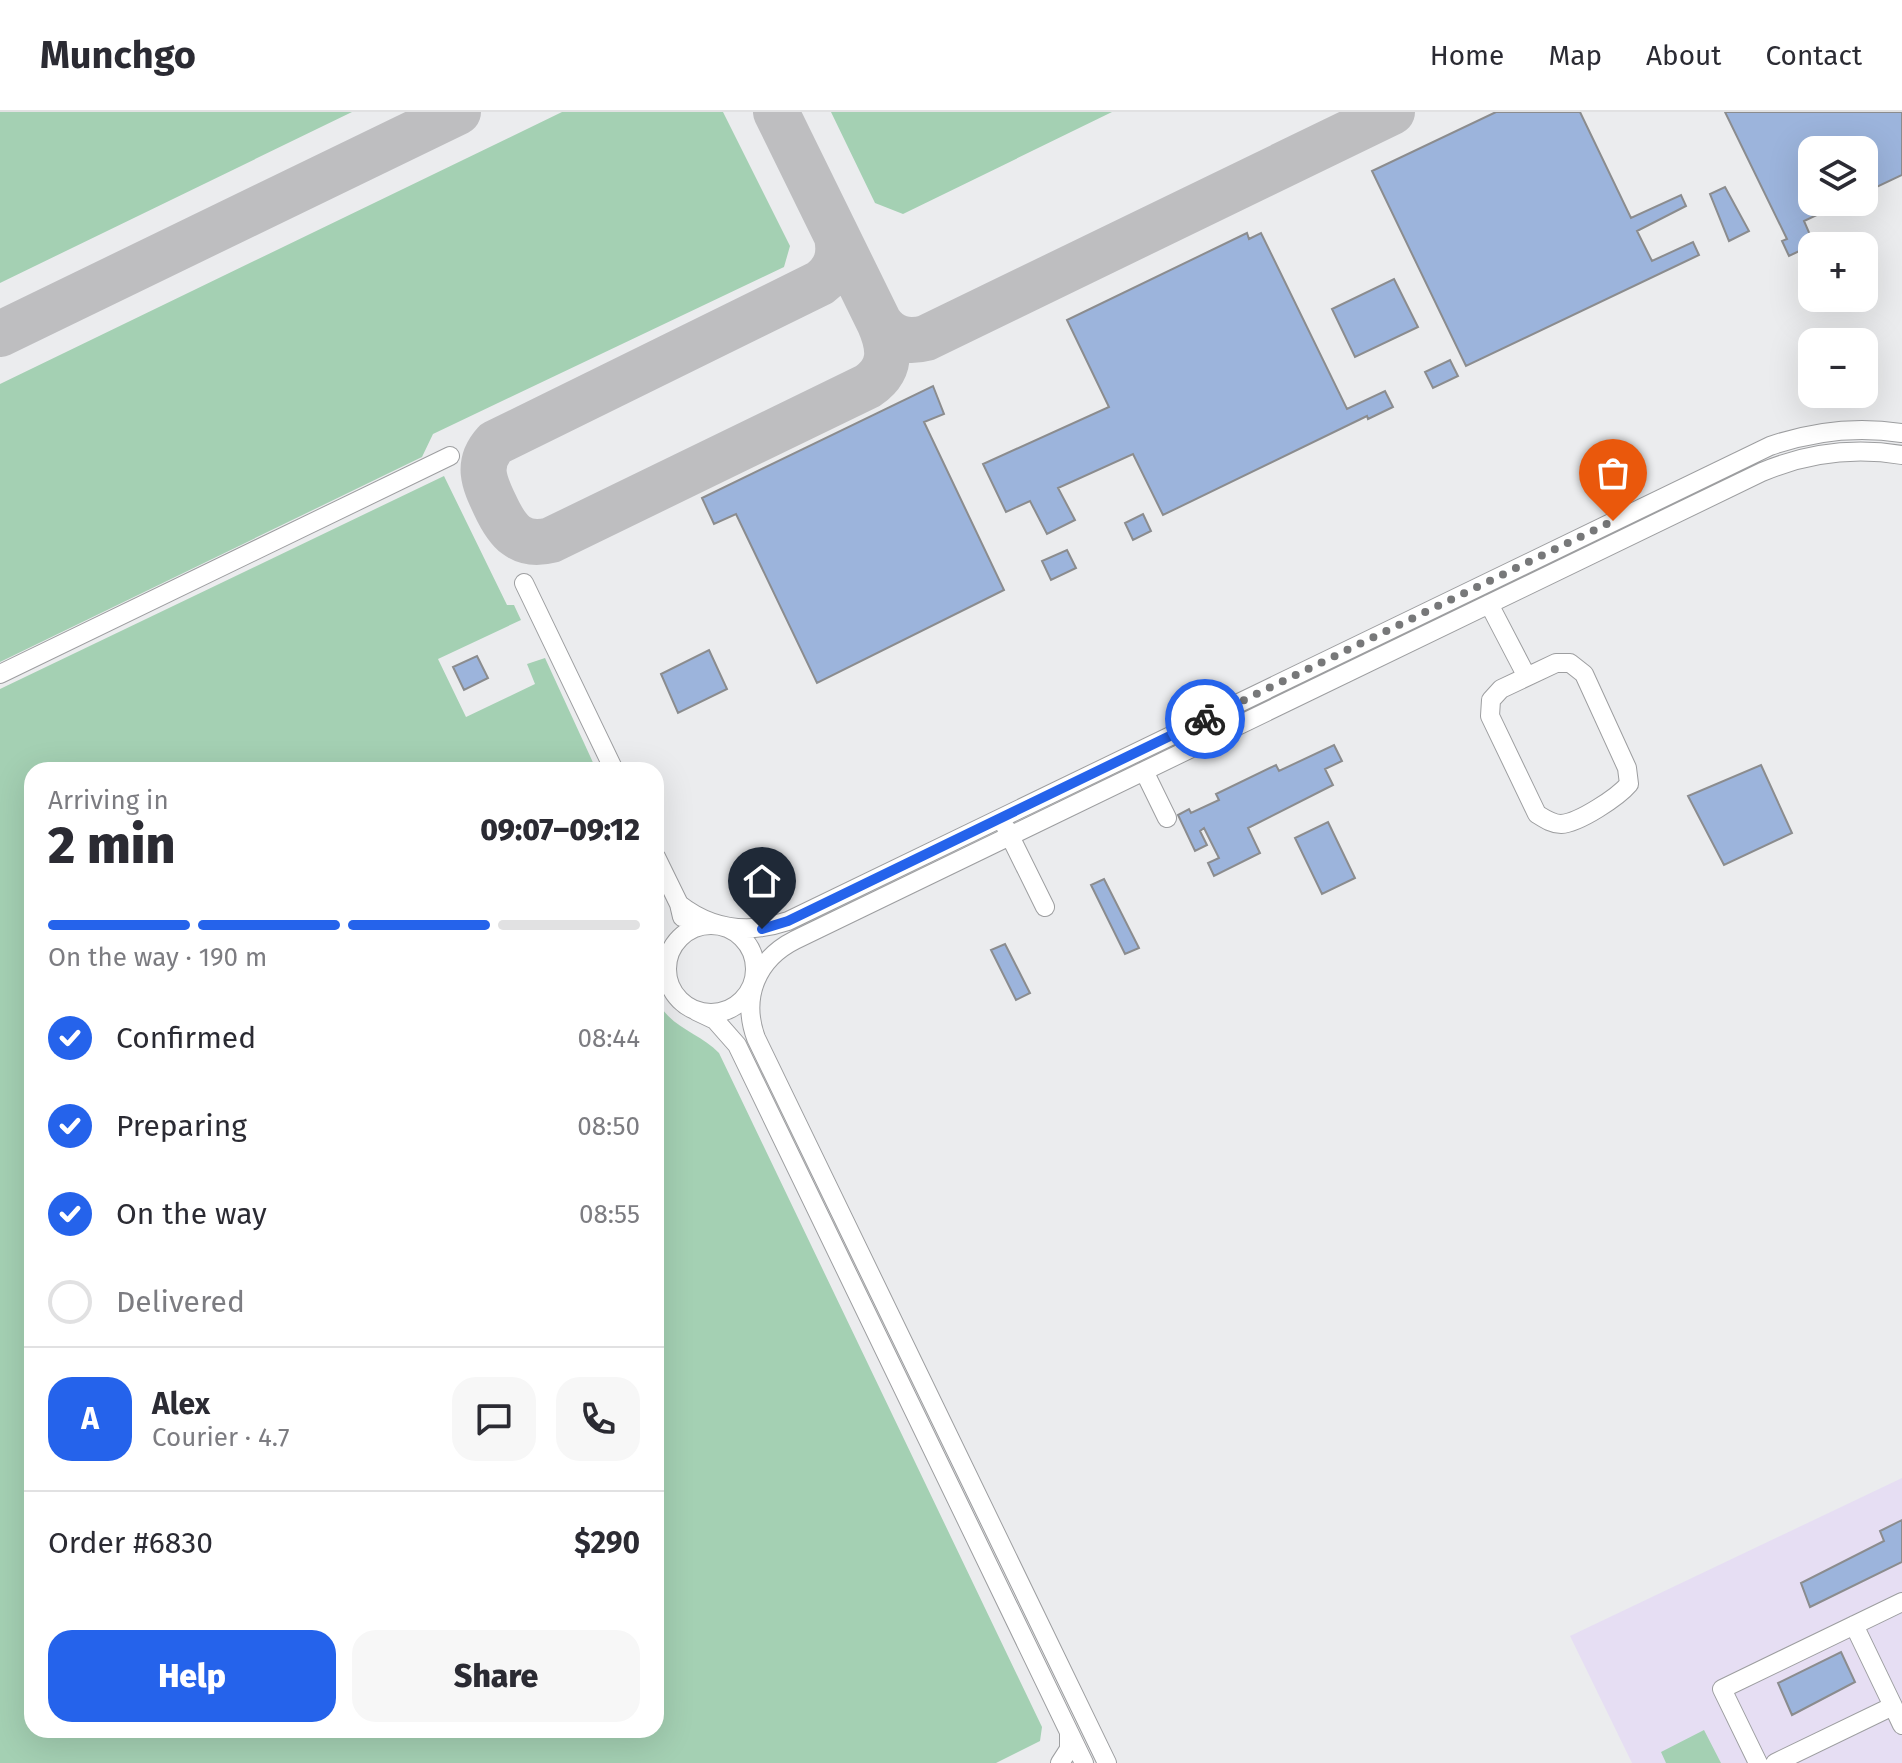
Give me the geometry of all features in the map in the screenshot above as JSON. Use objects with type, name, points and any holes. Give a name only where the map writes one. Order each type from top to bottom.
[{"type":"street","points":[[672,948],[688,932],[709,925],[762,929],[788,921],[1770,446],[1825,432],[1867,430],[1902,433]]},
{"type":"street","points":[[696,1011],[708,1013],[731,1009],[741,1002],[766,961],[784,945],[1778,465],[1846,451],[1902,455]]},
{"type":"street","points":[[0,674],[450,456]]},
{"type":"street","points":[[524,583],[610,762]]},
{"type":"street","points":[[1489,604],[1526,675]]},
{"type":"street","points":[[1556,663],[1570,663],[1584,674],[1627,768],[1629,784],[1618,797],[1565,824],[1551,823],[1537,814],[1490,716],[1491,700],[1501,689],[1526,675],[1556,663]]},
{"type":"street","points":[[1144,771],[1167,818]]},
{"type":"street","points":[[1001,818],[1045,907]]},
{"type":"street","points":[[664,873],[679,904],[682,924],[668,959],[669,980],[679,999],[715,1020],[737,1045],[1084,1763]]},
{"type":"street","points":[[679,904],[699,918],[742,937],[750,947],[754,958],[754,982],[749,1004],[756,1038],[1107,1763]]},
{"type":"street","points":[[1758,1763],[1722,1689],[1902,1602]]},
{"type":"street","points":[[1854,1625],[1902,1725]]},
{"type":"street","points":[[1031,1653],[1037,1658],[1045,1658],[1050,1652],[1050,1644]]},
{"type":"street","points":[[1042,1676],[1042,1669],[1047,1663],[1055,1662],[1061,1667]]},
{"type":"street","points":[[1775,1763],[1893,1706]]},
{"type":"street","points":[[1060,1763],[1069,1749],[1067,1728]]},
{"type":"shaded area","points":[[1902,1478],[1902,1763],[1632,1763],[1570,1636]]},
{"type":"green space","points":[[0,112],[352,112],[0,283]]},
{"type":"green space","points":[[562,112],[723,112],[790,246],[784,267],[433,434],[422,457],[0,662],[0,384]]},
{"type":"green space","points":[[831,112],[1112,112],[903,214],[875,203]]},
{"type":"green space","points":[[444,476],[507,605],[514,605],[521,620],[438,659],[466,717],[535,684],[527,664],[545,658],[593,762],[24,762],[24,1738],[664,1738],[664,1010],[675,1022],[719,1053],[1042,1727],[1040,1741],[996,1763],[0,1763],[0,689]]},
{"type":"green space","points":[[1704,1730],[1721,1763],[1666,1763],[1661,1752]]},
{"type":"building","points":[[1496,112],[1580,112],[1631,218],[1681,195],[1686,206],[1637,231],[1652,261],[1693,242],[1699,255],[1466,366],[1372,171]]},
{"type":"building","points":[[1725,112],[1902,112],[1902,175],[1878,186],[1878,136],[1798,136],[1798,216],[1815,216],[1804,221],[1809,232],[1798,232],[1798,252],[1789,256],[1782,241],[1787,239]]},
{"type":"building","points":[[1725,187],[1749,231],[1729,241],[1710,194]]},
{"type":"building","points":[[1247,233],[1249,239],[1261,233],[1347,409],[1385,391],[1393,407],[1368,419],[1367,416],[1163,515],[1133,454],[1058,488],[1075,520],[1047,534],[1030,501],[1006,512],[983,464],[1109,407],[1067,320]]},
{"type":"building","points":[[1394,279],[1418,327],[1355,357],[1332,309]]},
{"type":"building","points":[[1450,360],[1458,376],[1433,388],[1425,372]]},
{"type":"building","points":[[933,386],[944,414],[924,422],[1004,590],[817,683],[736,514],[714,524],[702,498]]},
{"type":"building","points":[[1143,514],[1151,531],[1133,540],[1125,523]]},
{"type":"building","points":[[1067,550],[1076,568],[1051,580],[1042,561]]},
{"type":"building","points":[[709,650],[727,689],[678,713],[661,674]]},
{"type":"building","points":[[477,656],[488,678],[464,690],[453,667]]},
{"type":"building","points":[[1334,745],[1342,761],[1325,769],[1333,785],[1248,828],[1260,853],[1214,876],[1208,863],[1219,858],[1204,828],[1200,831],[1207,845],[1195,851],[1178,815],[1189,809],[1191,813],[1219,800],[1216,794],[1276,765],[1279,771]]},
{"type":"building","points":[[1761,765],[1792,833],[1724,865],[1688,796]]},
{"type":"building","points":[[1328,822],[1355,878],[1322,894],[1295,838]]},
{"type":"building","points":[[1104,879],[1139,948],[1125,954],[1091,885]]},
{"type":"building","points":[[1005,944],[1030,993],[1016,1000],[991,950]]},
{"type":"building","points":[[1902,1520],[1902,1562],[1810,1607],[1801,1583],[1884,1541],[1880,1531]]},
{"type":"building","points":[[1841,1652],[1855,1682],[1792,1715],[1778,1683]]},
{"type":"taxiway","points":[[0,334],[458,112]]},
{"type":"taxiway","points":[[776,112],[879,322],[887,349],[882,372],[868,386],[551,540],[531,542],[510,530],[485,481],[485,458],[495,443],[820,283],[836,263],[837,237]]},
{"type":"taxiway","points":[[879,322],[900,338],[926,338],[1392,112]]},
{"type":"way so far","points":[[1205,719],[1613,521]]},
{"type":"route","points":[[762,929],[788,921],[1205,719]]}]
